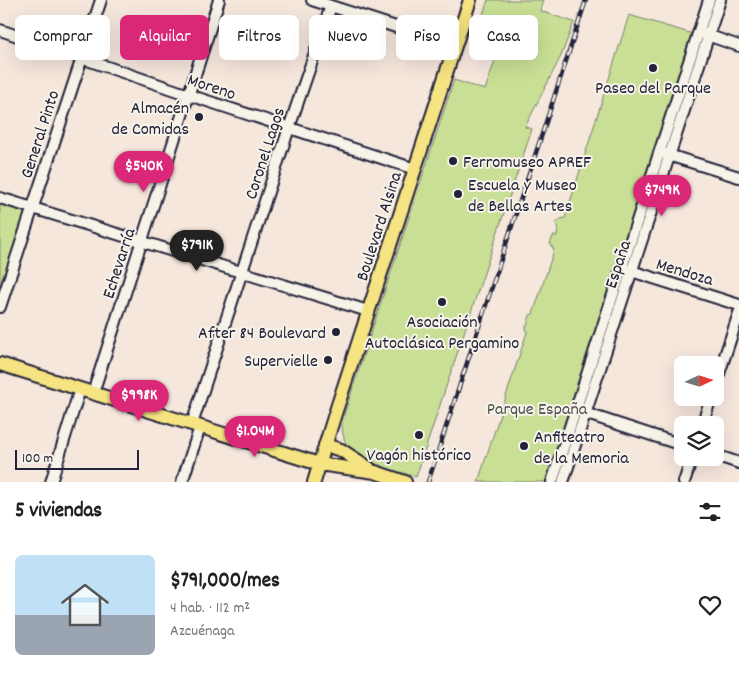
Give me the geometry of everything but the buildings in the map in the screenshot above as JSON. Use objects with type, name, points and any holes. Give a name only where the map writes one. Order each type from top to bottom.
[{"type":"main road","name":"Boulevard Alsina","points":[[459,34],[470,0]]},
{"type":"main road","name":"Boulevard Alsina","points":[[314,482],[450,60]]},
{"type":"main road","points":[[0,364],[319,464],[375,472],[405,482]]},
{"type":"main road","points":[[325,445],[341,450],[375,472]]},
{"type":"street","name":"General Pinto","points":[[95,15],[100,0]]},
{"type":"street","name":"Echevarría","points":[[93,393],[219,0]]},
{"type":"street","points":[[312,0],[334,4],[396,26]]},
{"type":"street","name":"España","points":[[552,482],[709,0]]},
{"type":"street","name":"España","points":[[563,482],[720,0]]},
{"type":"street","name":"Coronel Lagos","points":[[182,482],[196,426],[242,272],[289,128],[334,4]]},
{"type":"street","name":"Moreno","points":[[0,30],[15,35]]},
{"type":"street","points":[[698,32],[739,46]]},
{"type":"street","name":"General Pinto","points":[[0,307],[81,60]]},
{"type":"street","name":"Moreno","points":[[88,60],[415,169]]},
{"type":"street","points":[[659,152],[739,177]]},
{"type":"street","points":[[0,198],[368,311]]},
{"type":"street","name":"Mendoza","points":[[621,268],[739,305]]},
{"type":"street","points":[[724,358],[739,312]]},
{"type":"street","points":[[51,482],[80,389]]},
{"type":"street","points":[[576,410],[674,442]]},
{"type":"street","points":[[724,458],[739,463]]},
{"type":"street","points":[[684,482],[689,466]]},
{"type":"green space","points":[[488,0],[543,0],[540,11],[574,22],[561,56],[525,127],[532,129],[416,477],[382,466],[357,455],[346,444],[342,421],[454,80],[485,90],[495,60],[538,60],[538,15],[483,15]]},
{"type":"green space","name":"Parque España","points":[[629,15],[693,34],[548,482],[478,482],[527,332],[526,327],[530,315],[533,314],[554,250],[550,244],[553,236],[557,236],[558,229],[556,223],[565,218]]},
{"type":"green space","points":[[0,203],[21,209],[25,215],[0,292]]},
{"type":"railway","points":[[428,482],[586,0]]},
{"type":"place","name":"Paseo del Parque","points":[[653,68]]},
{"type":"place","name":"Almacén de Comidas","points":[[199,117]]},
{"type":"place","name":"Ferromuseo APREF","points":[[453,161]]},
{"type":"place","name":"Escuela y Museo de Bellas Artes","points":[[458,194]]},
{"type":"place","name":"Asociación Autoclásica Pergamino","points":[[442,302]]},
{"type":"place","name":"After 84 Boulevard","points":[[336,332]]},
{"type":"place","name":"Supervielle","points":[[328,360]]},
{"type":"place","name":"Vagón histórico","points":[[419,435]]},
{"type":"place","name":"Anfiteatro de la Memoria","points":[[524,446]]}]
